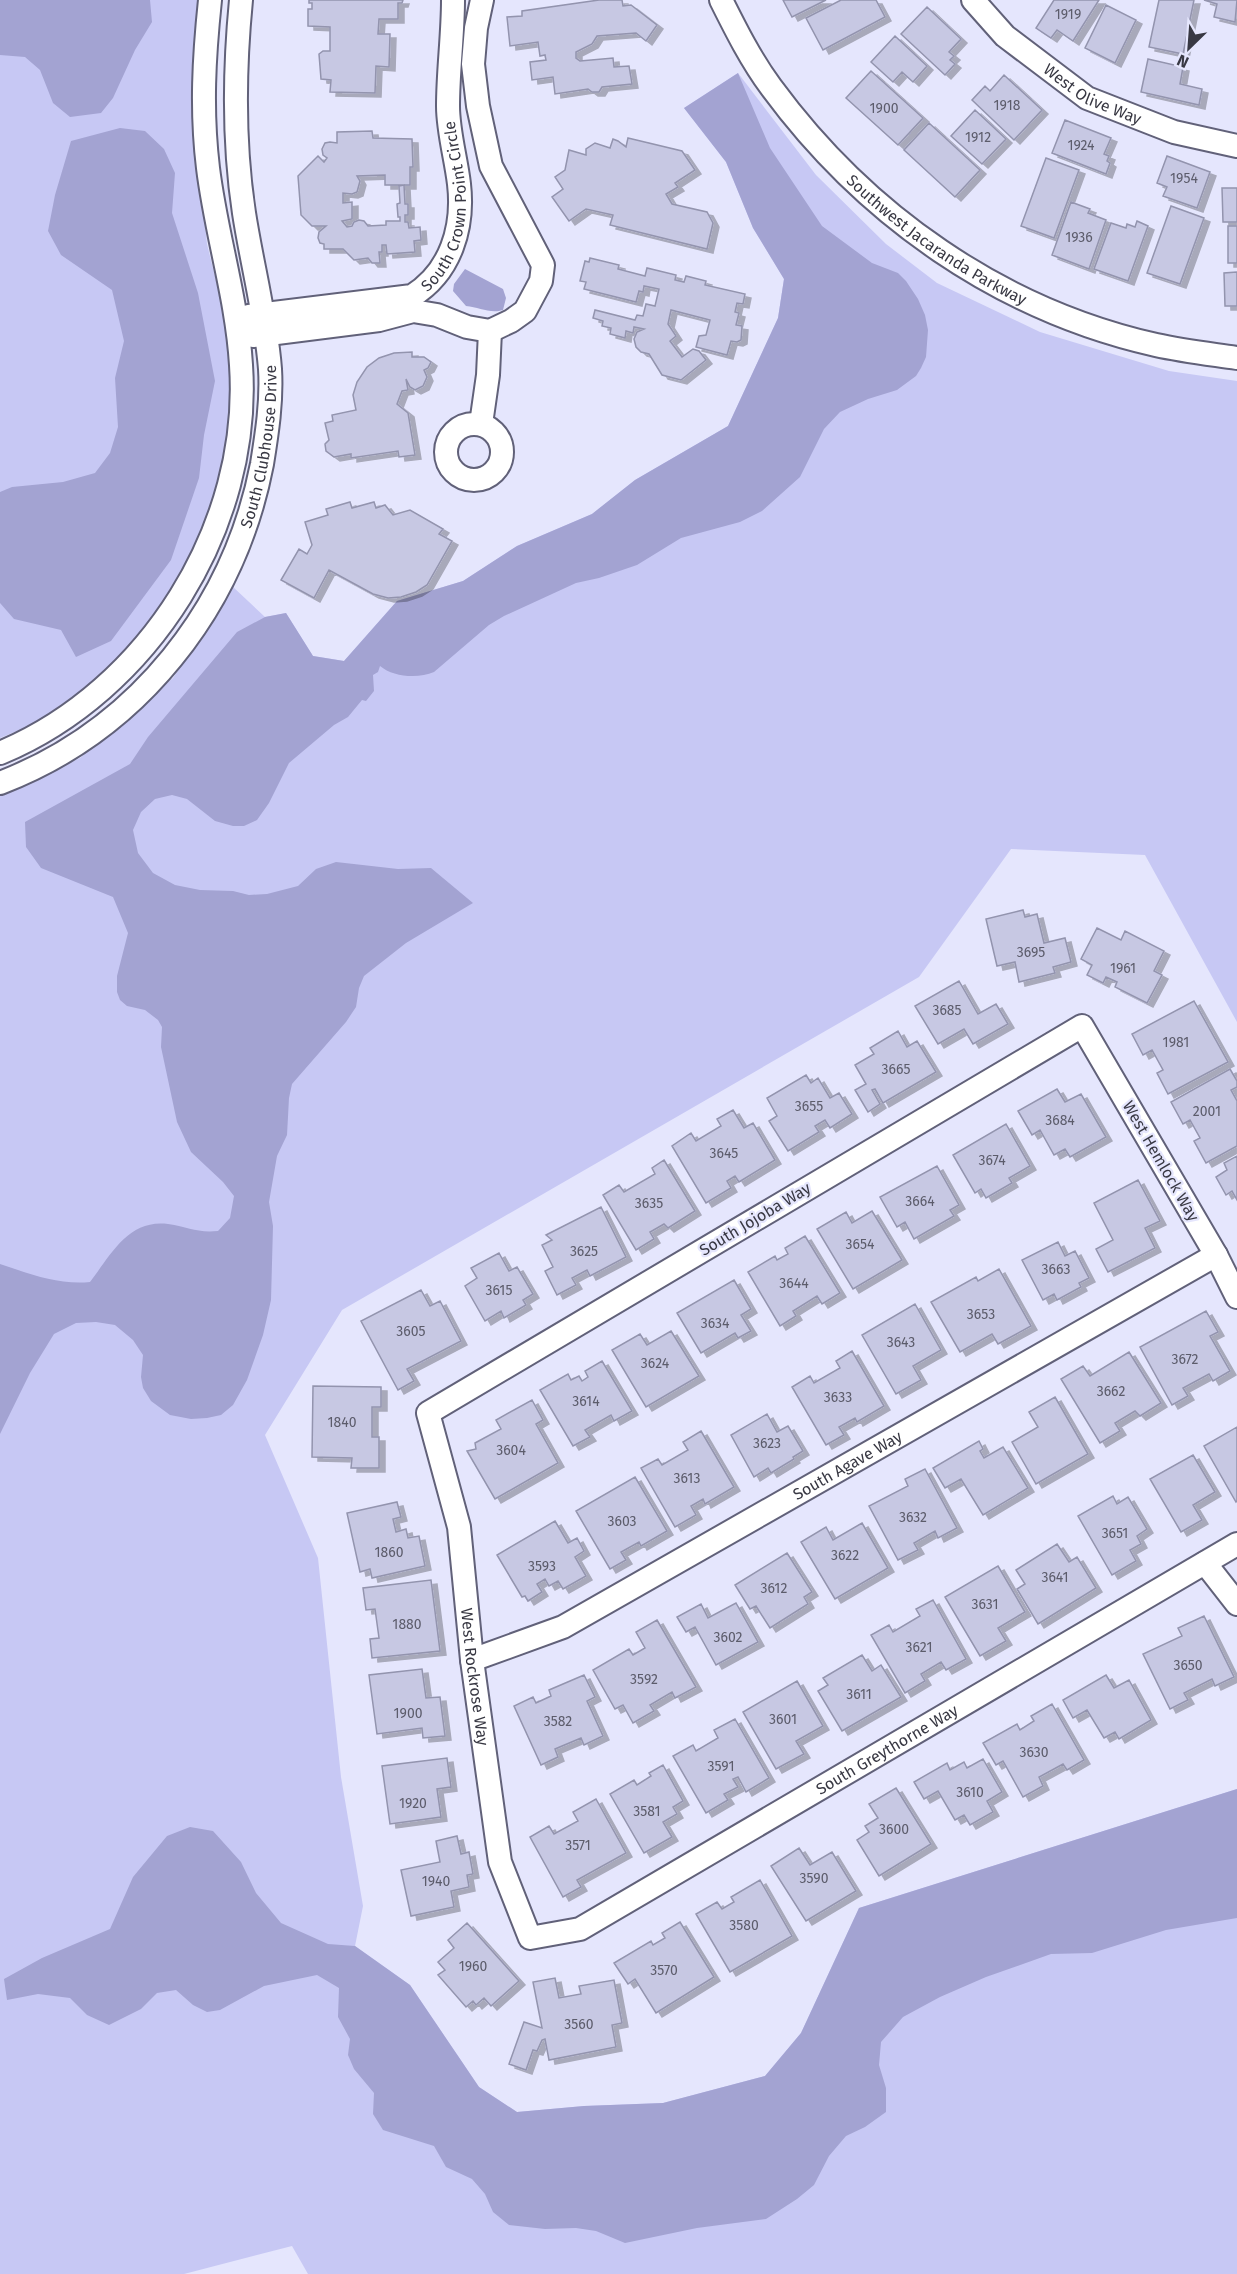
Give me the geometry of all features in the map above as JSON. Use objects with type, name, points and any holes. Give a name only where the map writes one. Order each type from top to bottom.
[{"type":"street","name":"South Clubhouse Drive","points":[[0,753],[24,743],[60,722],[122,670],[152,638],[180,599],[216,527],[231,475],[242,384],[236,327],[208,169],[204,128],[202,91],[210,0]]},
{"type":"street","name":"South Clubhouse Drive","points":[[0,783],[64,753],[96,731],[127,705],[179,651],[219,590],[247,524],[257,490],[263,455],[270,401],[270,371],[265,324],[244,214],[238,167],[235,84],[241,0]]},
{"type":"street","name":"South Crown Point Circle","points":[[265,324],[412,296],[424,289],[443,269],[454,245],[459,213],[459,184],[448,107],[453,40],[453,0]]},
{"type":"street","name":"South Crown Point Circle","points":[[236,327],[379,320],[413,311],[437,315],[467,327],[490,331],[525,311],[542,282],[543,265],[491,165],[478,106],[473,64],[476,28],[482,0]]},
{"type":"street","name":"Southwest Jacaranda Parkway","points":[[721,0],[770,87],[830,158],[870,198],[910,231],[989,282],[1030,303],[1074,320],[1156,345],[1237,358]]},
{"type":"street","name":"West Olive Way","points":[[973,0],[1005,36],[1087,98],[1174,132],[1237,146]]},
{"type":"street","points":[[481,424],[488,375],[490,331]]},
{"type":"street","name":"West Hemlock Way","points":[[1082,1026],[1216,1255],[1237,1297]]},
{"type":"street","name":"South Jojoba Way","points":[[428,1413],[1082,1026]]},
{"type":"street","name":"South Agave Way","points":[[472,1660],[564,1627],[1216,1255]]},
{"type":"street","name":"West Rockrose Way","points":[[428,1413],[459,1527],[472,1660],[500,1862],[530,1938]]},
{"type":"street","name":"South Greythorne Way","points":[[530,1938],[580,1929],[1237,1544]]},
{"type":"street","points":[[1205,1563],[1237,1604]]},
{"type":"shaded area","points":[[0,0],[202,0],[192,99],[207,244],[235,357],[227,468],[210,533],[158,614],[103,675],[34,724],[0,738]]},
{"type":"shaded area","points":[[0,0],[150,0],[152,22],[135,50],[113,98],[101,113],[70,117],[53,103],[40,70],[25,57],[0,55]]},
{"type":"shaded area","points":[[738,73],[816,175],[886,244],[937,283],[1040,332],[1169,371],[1237,381],[1237,1022],[1145,855],[1011,849],[919,977],[342,1310],[265,1435],[318,1558],[341,1777],[363,1906],[355,1946],[410,1985],[479,2087],[517,2112],[584,2106],[663,2103],[765,2076],[801,2033],[859,1908],[1237,1789],[1237,2274],[308,2274],[292,2246],[184,2274],[0,2274],[0,795],[80,758],[173,678],[232,586],[265,617],[286,613],[313,656],[344,661],[397,601],[463,581],[517,546],[592,514],[635,480],[728,426],[778,318],[784,279],[753,228],[726,162],[684,108]]},
{"type":"shaded area","points":[[738,73],[770,148],[822,226],[872,263],[898,273],[918,299],[928,330],[926,357],[921,368],[916,376],[897,390],[868,399],[840,412],[824,429],[800,477],[762,511],[740,522],[681,538],[637,565],[576,583],[504,616],[489,625],[434,672],[421,676],[406,676],[392,673],[380,666],[378,672],[373,675],[374,691],[366,701],[362,700],[348,717],[334,725],[289,763],[269,803],[257,820],[244,826],[233,826],[215,821],[187,799],[172,795],[155,799],[141,812],[133,830],[138,853],[153,873],[175,885],[200,890],[233,891],[249,895],[267,894],[298,886],[316,869],[336,862],[398,869],[431,868],[473,903],[406,943],[364,976],[359,988],[356,1007],[346,1022],[292,1084],[287,1135],[277,1156],[269,1202],[273,1226],[271,1300],[263,1335],[247,1380],[233,1405],[221,1415],[207,1418],[191,1419],[170,1415],[151,1401],[143,1388],[141,1377],[143,1355],[133,1340],[115,1325],[96,1322],[76,1323],[54,1334],[30,1373],[0,1434],[0,1264],[55,1280],[90,1282],[113,1250],[131,1233],[142,1227],[168,1224],[218,1231],[230,1218],[234,1196],[223,1182],[191,1152],[177,1122],[161,1047],[162,1027],[158,1020],[145,1010],[127,1006],[120,1000],[117,992],[117,976],[128,933],[113,897],[41,868],[26,847],[25,822],[130,764],[148,737],[237,632],[265,617],[286,613],[313,656],[344,661],[397,601],[463,581],[517,546],[592,514],[635,480],[728,426],[778,318],[784,279],[753,228],[726,162],[684,108]]},
{"type":"shaded area","points":[[120,128],[145,131],[164,149],[175,173],[172,213],[198,293],[215,381],[204,435],[199,478],[171,560],[111,641],[76,657],[61,630],[14,619],[0,603],[0,492],[12,487],[63,482],[95,473],[110,453],[118,427],[115,378],[124,341],[112,290],[61,255],[48,231],[55,195],[71,141]]},
{"type":"shaded area","points":[[465,269],[503,289],[506,298],[503,310],[489,311],[466,306],[453,291],[454,284]]},
{"type":"shaded area","points":[[1237,1789],[1237,1918],[1166,1930],[1092,1953],[1051,1954],[986,1977],[940,1997],[903,2017],[881,2042],[879,2065],[886,2088],[886,2112],[865,2127],[846,2136],[829,2156],[814,2185],[766,2219],[697,2228],[625,2243],[596,2231],[509,2225],[493,2212],[485,2194],[472,2179],[446,2167],[434,2146],[383,2130],[373,2114],[374,2093],[354,2069],[348,2055],[350,2039],[338,2017],[339,1988],[317,1975],[264,1986],[220,2010],[207,2012],[193,2005],[176,1990],[157,1993],[141,2009],[109,2025],[87,2015],[70,1998],[38,1994],[7,2000],[4,1979],[42,1958],[110,1929],[133,1877],[167,1836],[190,1827],[213,1831],[241,1862],[256,1893],[281,1923],[328,1944],[355,1946],[410,1985],[479,2087],[517,2112],[584,2106],[663,2103],[765,2076],[801,2033],[859,1908]]},
{"type":"building","points":[[309,0],[403,0],[402,3],[398,3],[398,19],[379,19],[378,34],[390,34],[389,67],[376,66],[375,93],[330,92],[331,80],[321,79],[319,54],[323,51],[330,51],[330,27],[308,26],[308,9],[312,9],[312,3],[309,3]]},
{"type":"building","points":[[599,0],[622,0],[623,6],[631,5],[657,25],[646,41],[636,33],[597,36],[592,44],[576,52],[576,58],[580,61],[613,58],[614,67],[629,66],[632,84],[602,87],[599,92],[592,92],[588,89],[555,94],[553,77],[532,80],[530,62],[546,60],[545,55],[540,56],[538,42],[510,46],[507,17],[522,16],[522,11]]},
{"type":"building","points":[[783,0],[826,0],[792,17]]},
{"type":"building","points":[[841,0],[876,0],[885,17],[823,50],[806,18]]},
{"type":"building","points":[[1054,0],[1099,0],[1073,41],[1057,30],[1051,38],[1036,28]]},
{"type":"building","points":[[1159,0],[1194,0],[1183,54],[1149,47]]},
{"type":"building","points":[[1204,0],[1237,0],[1235,22],[1214,17],[1217,4]]},
{"type":"building","points":[[1106,5],[1136,20],[1115,63],[1085,48]]},
{"type":"building","points":[[927,7],[961,39],[949,52],[954,56],[950,60],[955,64],[945,75],[901,34]]},
{"type":"building","points":[[895,36],[927,66],[913,82],[902,72],[893,82],[871,62]]},
{"type":"building","points":[[1148,59],[1183,67],[1180,84],[1202,89],[1199,105],[1141,92]]},
{"type":"building","points":[[871,71],[923,118],[898,145],[846,98]]},
{"type":"building","points":[[1004,75],[1042,110],[1014,140],[972,100],[985,86],[990,91]]},
{"type":"building","points":[[975,110],[1006,139],[982,164],[951,136]]},
{"type":"building","points":[[1065,120],[1111,138],[1104,154],[1109,156],[1107,161],[1110,163],[1106,174],[1052,153]]},
{"type":"building","points":[[929,123],[980,170],[955,197],[904,150]]},
{"type":"building","points":[[372,131],[373,138],[412,139],[413,167],[410,167],[410,185],[404,185],[405,204],[408,204],[408,215],[405,215],[405,222],[408,222],[409,228],[420,227],[421,240],[414,241],[415,252],[387,254],[386,245],[382,245],[382,252],[379,252],[380,263],[372,263],[368,258],[354,260],[343,249],[324,249],[324,244],[320,243],[318,238],[319,232],[326,226],[312,226],[301,215],[298,176],[318,156],[324,162],[327,158],[323,155],[322,149],[325,143],[337,143],[337,132]],"holes":[[[385,175],[385,185],[404,185],[399,186],[400,203],[397,204],[400,221],[386,221],[386,225],[368,226],[364,221],[359,220],[347,227],[342,221],[352,219],[352,202],[343,203],[343,193],[357,192],[360,181],[357,176]]]},
{"type":"building","points":[[628,138],[682,151],[695,170],[675,183],[678,187],[666,194],[672,204],[707,212],[713,223],[707,249],[610,225],[613,215],[586,209],[569,221],[552,197],[563,189],[555,177],[565,170],[569,150],[586,155],[586,149],[595,143],[610,148],[613,139],[626,147]]},
{"type":"building","points":[[1167,156],[1210,172],[1197,208],[1163,196],[1167,187],[1157,183]]},
{"type":"building","points":[[1046,158],[1079,170],[1054,238],[1021,226]]},
{"type":"building","points":[[1222,188],[1237,188],[1237,222],[1223,222]]},
{"type":"building","points":[[1071,202],[1090,209],[1088,213],[1106,220],[1089,269],[1052,255]]},
{"type":"building","points":[[1171,206],[1204,218],[1180,284],[1147,273]]},
{"type":"building","points":[[1137,221],[1148,226],[1128,281],[1094,269],[1111,223],[1126,228],[1127,224],[1135,227]]},
{"type":"building","points":[[1228,226],[1237,226],[1237,263],[1228,263]]},
{"type":"building","points":[[590,258],[619,265],[618,269],[645,276],[647,268],[676,275],[675,280],[684,282],[686,276],[706,281],[705,285],[745,294],[743,304],[737,303],[735,312],[739,313],[736,325],[742,326],[741,340],[731,341],[727,355],[696,347],[699,336],[706,335],[710,320],[671,310],[668,324],[676,336],[670,341],[682,357],[693,349],[699,351],[706,360],[681,380],[662,375],[649,354],[641,352],[636,347],[634,339],[637,332],[644,329],[634,327],[633,333],[626,331],[625,338],[610,334],[611,328],[602,326],[603,321],[593,318],[595,310],[635,320],[637,315],[643,316],[646,304],[655,306],[659,289],[644,286],[643,292],[639,291],[636,302],[584,289],[586,282],[580,281],[585,261],[589,262]]},
{"type":"building","points":[[1237,272],[1237,306],[1225,306],[1224,273]]},
{"type":"building","points":[[412,352],[412,357],[424,357],[431,362],[424,370],[427,377],[423,386],[415,390],[410,387],[406,379],[408,390],[402,391],[397,404],[408,413],[415,455],[399,457],[398,451],[351,458],[351,454],[334,457],[326,451],[325,444],[329,440],[325,423],[333,421],[332,415],[356,410],[353,395],[357,382],[367,367],[379,358],[394,353]]},
{"type":"building","points":[[350,502],[352,508],[374,502],[376,508],[385,505],[393,515],[410,510],[443,529],[439,534],[452,541],[427,585],[401,597],[388,598],[373,594],[329,570],[314,598],[281,580],[299,549],[307,554],[312,545],[305,522],[328,515],[326,509]]},
{"type":"building","points":[[1023,910],[1025,917],[1037,914],[1044,943],[1065,938],[1071,962],[1053,967],[1055,973],[1019,982],[1015,962],[997,966],[986,919]]},
{"type":"building","points":[[1097,928],[1121,940],[1125,931],[1164,951],[1154,971],[1162,975],[1147,1003],[1115,987],[1117,982],[1106,977],[1103,983],[1087,975],[1092,965],[1081,959]]},
{"type":"building","points":[[959,981],[978,1014],[996,1004],[1008,1024],[973,1044],[964,1029],[938,1044],[915,1006]]},
{"type":"building","points":[[1194,1001],[1228,1062],[1168,1094],[1157,1073],[1163,1070],[1152,1050],[1143,1055],[1132,1034]]},
{"type":"building","points":[[898,1031],[907,1047],[917,1041],[936,1072],[883,1103],[875,1089],[872,1090],[880,1104],[868,1112],[855,1090],[866,1084],[855,1065],[874,1054],[870,1048]]},
{"type":"building","points":[[1230,1069],[1237,1081],[1237,1087],[1231,1090],[1237,1101],[1237,1146],[1206,1163],[1194,1141],[1200,1138],[1190,1120],[1183,1124],[1171,1102]]},
{"type":"building","points":[[806,1075],[811,1083],[818,1078],[830,1098],[839,1093],[852,1114],[830,1128],[825,1120],[815,1126],[819,1132],[788,1151],[769,1121],[777,1116],[767,1098]]},
{"type":"building","points":[[1057,1089],[1065,1102],[1081,1094],[1106,1137],[1070,1157],[1065,1149],[1054,1155],[1040,1130],[1032,1135],[1018,1111]]},
{"type":"building","points":[[733,1110],[744,1128],[753,1123],[775,1160],[739,1182],[735,1176],[727,1181],[731,1188],[706,1203],[672,1146],[691,1133],[696,1141],[721,1126],[717,1119]]},
{"type":"building","points":[[1006,1124],[1030,1166],[1009,1178],[1012,1183],[986,1198],[981,1189],[975,1193],[953,1155]]},
{"type":"building","points":[[1237,1156],[1237,1200],[1232,1191],[1226,1195],[1216,1177],[1227,1170],[1224,1163]]},
{"type":"building","points":[[664,1160],[695,1211],[668,1228],[664,1224],[650,1232],[654,1239],[636,1250],[603,1195],[619,1185],[624,1192],[655,1174],[652,1168]]},
{"type":"building","points":[[937,1166],[959,1205],[950,1210],[954,1216],[914,1239],[905,1222],[897,1227],[880,1197]]},
{"type":"building","points":[[1138,1180],[1160,1221],[1145,1228],[1155,1248],[1108,1272],[1096,1249],[1113,1240],[1094,1203]]},
{"type":"building","points":[[601,1207],[626,1257],[590,1276],[587,1270],[572,1278],[576,1285],[557,1295],[545,1271],[553,1267],[542,1245],[552,1240],[546,1235]]},
{"type":"building","points":[[872,1211],[902,1260],[853,1289],[817,1229],[846,1212],[852,1223]]},
{"type":"building","points":[[805,1236],[840,1293],[822,1304],[817,1296],[793,1311],[796,1316],[780,1326],[748,1272],[775,1256],[777,1260],[788,1254],[785,1248]]},
{"type":"building","points":[[1058,1242],[1065,1256],[1075,1251],[1089,1278],[1079,1283],[1081,1287],[1057,1300],[1054,1294],[1043,1300],[1022,1260]]},
{"type":"building","points":[[499,1253],[509,1271],[517,1267],[533,1294],[523,1300],[526,1305],[504,1318],[501,1311],[485,1321],[465,1286],[477,1278],[471,1268]]},
{"type":"building","points":[[999,1269],[1031,1326],[998,1344],[992,1334],[960,1352],[931,1302],[976,1277],[978,1281]]},
{"type":"building","points":[[734,1280],[751,1309],[741,1315],[751,1331],[738,1338],[735,1333],[701,1353],[677,1313]]},
{"type":"building","points":[[421,1290],[430,1306],[440,1301],[461,1341],[407,1369],[414,1381],[398,1390],[361,1321]]},
{"type":"building","points":[[915,1304],[941,1350],[913,1366],[921,1380],[896,1394],[862,1335]]},
{"type":"building","points":[[1206,1311],[1218,1332],[1210,1336],[1230,1371],[1213,1381],[1209,1374],[1183,1388],[1188,1396],[1172,1405],[1140,1347]]},
{"type":"building","points":[[671,1331],[699,1376],[646,1407],[612,1350],[640,1334],[647,1345]]},
{"type":"building","points":[[852,1351],[884,1406],[857,1422],[855,1418],[839,1427],[844,1435],[826,1445],[792,1387],[810,1376],[814,1383],[840,1368],[836,1361]]},
{"type":"building","points":[[1129,1352],[1161,1403],[1140,1416],[1135,1411],[1115,1423],[1120,1431],[1100,1443],[1061,1379],[1083,1366],[1090,1376]]},
{"type":"building","points":[[602,1361],[632,1411],[614,1421],[611,1415],[585,1430],[590,1437],[573,1446],[540,1390],[568,1374],[571,1380],[579,1376],[582,1381],[588,1377],[585,1371]]},
{"type":"building","points":[[313,1386],[381,1387],[381,1407],[372,1407],[372,1437],[379,1437],[379,1468],[351,1468],[352,1458],[312,1457]]},
{"type":"building","points":[[1055,1397],[1088,1454],[1036,1484],[1012,1442],[1038,1427],[1029,1412]]},
{"type":"building","points":[[532,1400],[543,1420],[536,1424],[558,1463],[495,1499],[467,1451],[476,1449],[475,1443],[501,1429],[496,1420]]},
{"type":"building","points":[[767,1414],[777,1432],[788,1426],[803,1451],[771,1473],[768,1468],[754,1477],[731,1435]]},
{"type":"building","points":[[1237,1427],[1237,1501],[1236,1502],[1204,1446]]},
{"type":"building","points":[[701,1431],[734,1487],[705,1504],[703,1499],[691,1506],[696,1515],[675,1527],[641,1468],[658,1459],[662,1465],[688,1450],[683,1442]]},
{"type":"building","points":[[979,1441],[983,1449],[980,1451],[984,1458],[1003,1447],[1028,1488],[983,1515],[961,1479],[945,1488],[933,1468]]},
{"type":"building","points":[[1193,1455],[1215,1492],[1193,1505],[1202,1520],[1181,1532],[1150,1479]]},
{"type":"building","points":[[925,1469],[957,1528],[938,1538],[935,1531],[914,1543],[918,1550],[898,1560],[869,1506],[908,1486],[905,1479]]},
{"type":"building","points":[[635,1477],[667,1531],[641,1546],[639,1542],[621,1552],[626,1560],[610,1569],[576,1511]]},
{"type":"building","points":[[1113,1496],[1117,1504],[1128,1497],[1147,1529],[1137,1536],[1141,1544],[1130,1550],[1136,1561],[1112,1575],[1078,1516]]},
{"type":"building","points":[[397,1502],[401,1517],[393,1519],[396,1532],[406,1529],[408,1538],[419,1536],[425,1566],[372,1578],[370,1569],[360,1572],[347,1513]]},
{"type":"building","points":[[555,1521],[568,1543],[577,1538],[584,1551],[575,1557],[586,1576],[563,1589],[558,1581],[549,1586],[545,1579],[537,1584],[542,1592],[528,1601],[525,1596],[522,1597],[497,1555]]},
{"type":"building","points":[[862,1523],[888,1568],[835,1599],[801,1542],[826,1527],[833,1540]]},
{"type":"building","points":[[1057,1544],[1069,1562],[1077,1557],[1096,1588],[1038,1624],[1017,1589],[1025,1584],[1016,1570]]},
{"type":"building","points":[[787,1553],[812,1592],[804,1597],[808,1604],[770,1628],[756,1606],[750,1609],[735,1585]]},
{"type":"building","points":[[998,1566],[1025,1612],[998,1628],[1006,1641],[980,1656],[945,1597]]},
{"type":"building","points":[[431,1580],[440,1651],[372,1658],[370,1639],[379,1638],[375,1609],[366,1610],[363,1588]]},
{"type":"building","points":[[933,1600],[966,1659],[946,1670],[941,1662],[921,1674],[925,1681],[905,1693],[871,1635],[889,1625],[893,1632],[920,1616],[916,1609]]},
{"type":"building","points":[[736,1603],[758,1642],[716,1665],[695,1627],[686,1632],[677,1617],[701,1604],[708,1618]]},
{"type":"building","points":[[1204,1616],[1234,1677],[1215,1686],[1212,1679],[1184,1693],[1188,1700],[1170,1709],[1143,1654],[1182,1636],[1178,1628]]},
{"type":"building","points":[[657,1620],[696,1687],[675,1698],[672,1692],[650,1705],[654,1711],[633,1723],[623,1705],[615,1709],[593,1670],[629,1649],[633,1655],[645,1648],[636,1632]]},
{"type":"building","points":[[862,1655],[872,1671],[881,1665],[901,1697],[842,1731],[818,1691],[828,1685],[823,1678]]},
{"type":"building","points":[[422,1669],[426,1698],[440,1697],[445,1736],[423,1738],[422,1728],[377,1734],[369,1675]]},
{"type":"building","points":[[584,1675],[595,1697],[587,1701],[603,1736],[584,1745],[581,1738],[555,1749],[558,1757],[541,1765],[514,1706],[533,1697],[536,1703],[551,1696],[549,1690]]},
{"type":"building","points":[[1106,1675],[1114,1688],[1129,1680],[1151,1720],[1119,1739],[1115,1732],[1104,1738],[1087,1710],[1073,1718],[1063,1700]]},
{"type":"building","points":[[797,1681],[823,1726],[796,1741],[804,1754],[776,1769],[743,1712]]},
{"type":"building","points":[[1052,1704],[1084,1760],[1067,1770],[1063,1764],[1039,1777],[1043,1786],[1023,1797],[1003,1761],[996,1765],[983,1743],[1017,1724],[1020,1730],[1034,1721],[1031,1716]]},
{"type":"building","points":[[735,1719],[769,1778],[746,1792],[738,1777],[733,1779],[738,1787],[724,1794],[728,1800],[706,1813],[673,1756],[693,1745],[696,1751],[718,1738],[714,1730]]},
{"type":"building","points":[[447,1758],[451,1787],[437,1789],[441,1817],[390,1824],[382,1766]]},
{"type":"building","points":[[983,1759],[1002,1792],[987,1801],[993,1812],[970,1825],[964,1815],[955,1820],[938,1791],[924,1799],[914,1782],[947,1763],[950,1770],[964,1762],[967,1768]]},
{"type":"building","points":[[663,1765],[683,1801],[673,1807],[677,1814],[663,1822],[672,1837],[644,1853],[610,1794],[634,1780],[637,1785],[651,1776],[649,1773]]},
{"type":"building","points":[[896,1788],[931,1844],[879,1876],[857,1840],[869,1832],[865,1826],[878,1818],[869,1804]]},
{"type":"building","points":[[596,1799],[626,1853],[577,1880],[581,1887],[563,1897],[530,1837],[549,1826],[554,1834],[578,1821],[573,1812]]},
{"type":"building","points":[[457,1836],[461,1854],[469,1852],[473,1874],[467,1875],[469,1887],[451,1891],[454,1907],[411,1916],[401,1870],[440,1862],[436,1841]]},
{"type":"building","points":[[799,1848],[810,1865],[832,1852],[856,1891],[806,1921],[771,1866]]},
{"type":"building","points":[[760,1880],[792,1936],[730,1972],[696,1914],[717,1902],[722,1909],[734,1902],[731,1897]]},
{"type":"building","points":[[680,1922],[714,1977],[656,2013],[635,1979],[628,1984],[614,1963],[651,1941],[653,1945],[665,1938],[662,1933]]},
{"type":"building","points":[[467,1923],[519,1981],[491,2006],[484,1998],[476,2005],[473,2001],[466,2007],[438,1975],[445,1970],[438,1962],[454,1948],[448,1940]]},
{"type":"building","points":[[555,1978],[559,1998],[581,1994],[579,1986],[614,1980],[622,2023],[612,2025],[616,2047],[549,2060],[545,2039],[542,2040],[537,2051],[533,2050],[526,2070],[509,2064],[524,2022],[542,2028],[533,1982]]}]
